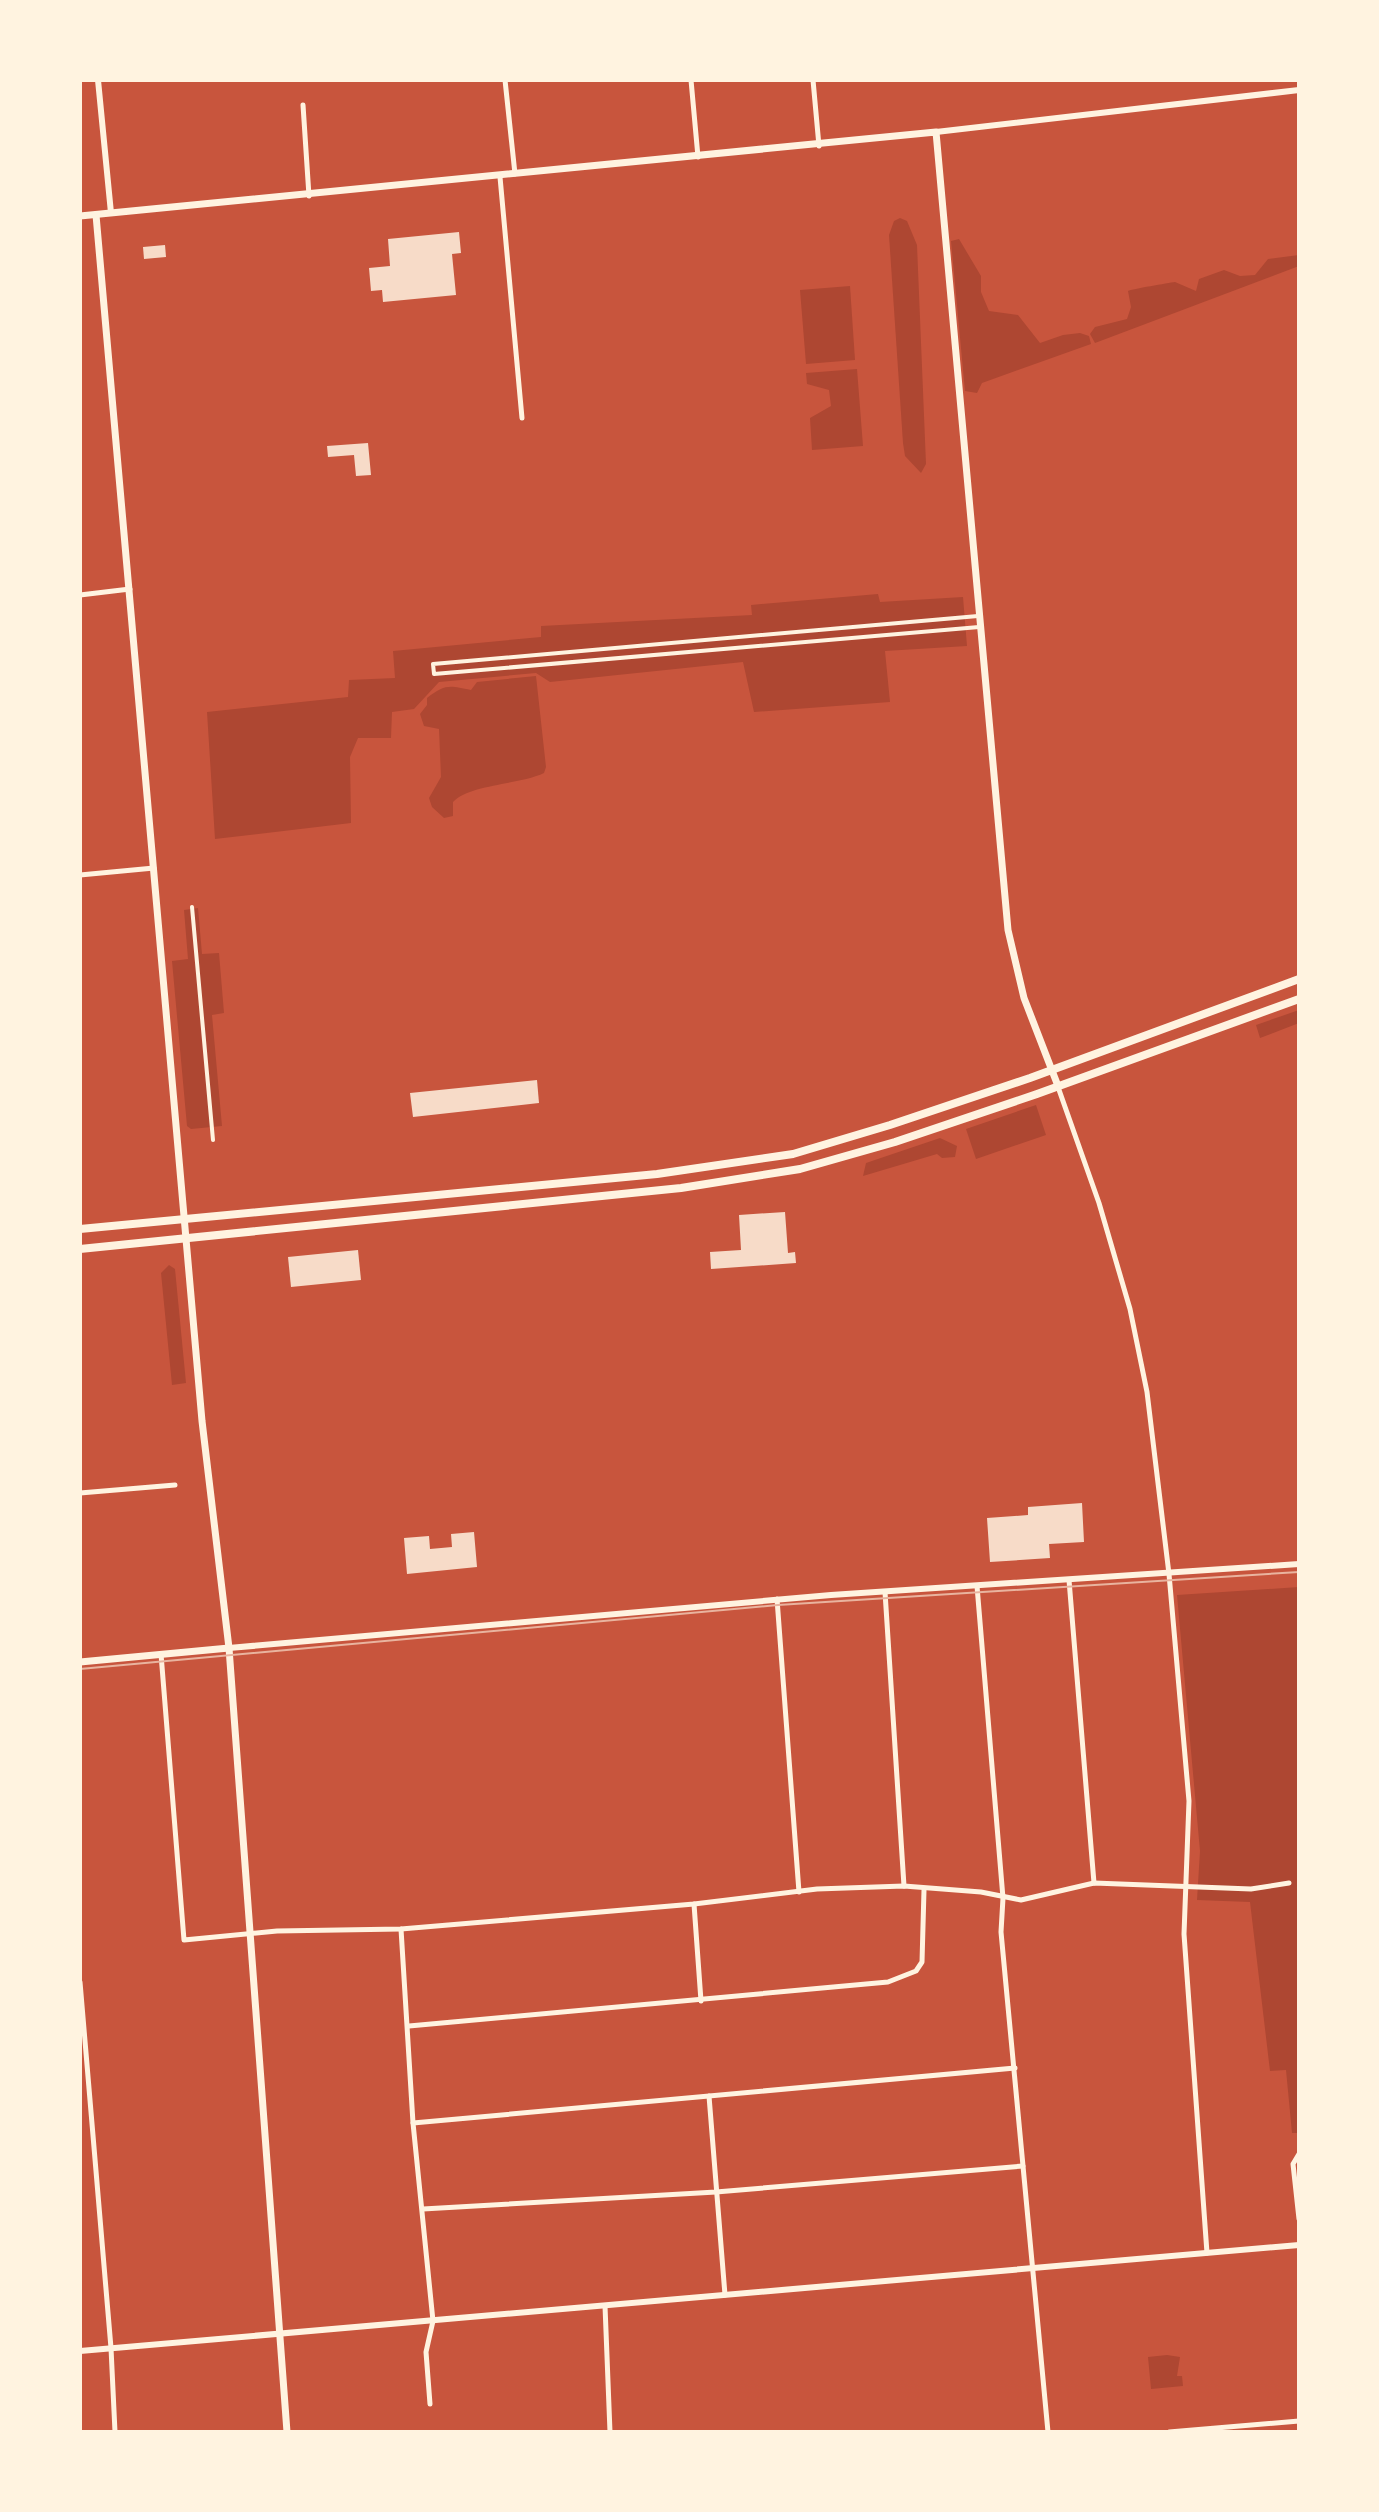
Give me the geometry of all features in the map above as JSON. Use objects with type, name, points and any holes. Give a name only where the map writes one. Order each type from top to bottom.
[{"type":"main road","points":[[80,216],[515,176],[936,132],[1008,930],[1024,998],[1058,1086]]},
{"type":"main road","points":[[96,215],[205,1450],[229,1648],[287,2432]]},
{"type":"main road","points":[[80,1229],[746,1163],[837,1142],[1051,1070],[1299,979]]},
{"type":"main road","points":[[80,1249],[188,1240],[750,1178],[800,1169],[895,1142],[1299,999]]},
{"type":"main road","points":[[80,1662],[229,1648]]},
{"type":"street","points":[[98,80],[109,157],[111,213]]},
{"type":"street","points":[[505,80],[515,176]]},
{"type":"street","points":[[691,80],[698,158]]},
{"type":"street","points":[[813,80],[819,146]]},
{"type":"street","points":[[936,132],[1299,90]]},
{"type":"street","points":[[303,105],[309,196]]},
{"type":"street","points":[[500,177],[522,418]]},
{"type":"street","points":[[80,595],[131,589]]},
{"type":"street","points":[[978,616],[433,664],[434,674],[979,627]]},
{"type":"street","points":[[80,875],[155,868]]},
{"type":"street","points":[[192,907],[213,1140]]},
{"type":"street","points":[[1058,1086],[1099,1203],[1142,1359],[1169,1574],[1189,1801],[1184,1934],[1207,2253]]},
{"type":"street","points":[[80,1493],[175,1485]]},
{"type":"street","points":[[229,1648],[777,1599],[1299,1564]]},
{"type":"street","points":[[1069,1580],[1094,1883]]},
{"type":"street","points":[[977,1586],[1003,1898],[1001,1932],[1048,2432]]},
{"type":"street","points":[[885,1592],[904,1886]]},
{"type":"street","points":[[777,1599],[799,1892]]},
{"type":"street","points":[[161,1654],[184,1940],[401,1929],[799,1892],[904,1886],[1030,1899],[1094,1883],[1251,1889],[1289,1883]]},
{"type":"street","points":[[409,2026],[701,2001],[904,1978],[916,1971],[922,1962],[924,1890]]},
{"type":"street","points":[[694,1904],[701,2001]]},
{"type":"street","points":[[401,1929],[413,2123],[433,2321],[426,2352],[430,2404]]},
{"type":"street","points":[[80,1982],[111,2348],[115,2432]]},
{"type":"street","points":[[413,2123],[1015,2068]]},
{"type":"street","points":[[709,2096],[725,2295]]},
{"type":"street","points":[[1299,2154],[1293,2164],[1299,2219]]},
{"type":"street","points":[[423,2209],[716,2192],[1023,2166]]},
{"type":"street","points":[[80,2351],[1299,2245]]},
{"type":"street","points":[[605,2306],[610,2432]]},
{"type":"street","points":[[1169,2432],[1299,2421]]},
{"type":"shaded area","points":[[900,218],[907,221],[917,245],[926,464],[921,473],[905,456],[903,443],[889,235],[894,221]]},
{"type":"shaded area","points":[[959,239],[981,276],[981,292],[989,311],[1018,315],[1040,343],[1080,333],[1089,336],[1091,344],[982,383],[977,393],[965,391],[951,241]]},
{"type":"shaded area","points":[[1299,255],[1299,266],[1095,343],[1090,334],[1095,327],[1127,319],[1131,307],[1128,291],[1175,282],[1196,291],[1199,279],[1224,270],[1240,276],[1255,275],[1268,259]]},
{"type":"shaded area","points":[[850,286],[855,360],[806,364],[800,290]]},
{"type":"shaded area","points":[[857,369],[863,446],[812,450],[810,418],[831,406],[829,390],[807,384],[806,373]]},
{"type":"shaded area","points":[[878,594],[880,602],[963,597],[967,646],[885,651],[890,702],[754,712],[743,662],[550,682],[536,673],[439,682],[414,709],[392,712],[391,738],[358,738],[350,757],[351,823],[215,839],[207,712],[348,697],[349,680],[395,678],[393,651],[541,637],[541,626],[752,615],[751,605]]},
{"type":"shaded area","points":[[536,676],[546,767],[544,773],[461,796],[453,802],[453,816],[444,818],[432,807],[429,798],[441,777],[439,729],[424,726],[420,714],[427,705],[427,698],[448,687],[471,690],[477,682]]},
{"type":"shaded area","points":[[198,908],[202,954],[219,953],[224,1013],[212,1015],[222,1126],[191,1129],[187,1126],[172,961],[188,959],[184,910]]},
{"type":"shaded area","points":[[1299,1010],[1299,1023],[1260,1038],[1256,1025]]},
{"type":"shaded area","points":[[1036,1105],[1046,1135],[976,1159],[966,1129]]},
{"type":"shaded area","points":[[940,1138],[957,1146],[955,1157],[942,1158],[937,1154],[863,1176],[866,1163]]},
{"type":"shaded area","points":[[169,1265],[175,1269],[186,1383],[172,1385],[161,1273]]},
{"type":"shaded area","points":[[1299,1587],[1299,2133],[1292,2133],[1286,2070],[1270,2071],[1250,1902],[1197,1900],[1200,1851],[1177,1595]]},
{"type":"shaded area","points":[[1148,2357],[1180,2357],[1177,2376],[1182,2376],[1183,2386],[1151,2389]]},
{"type":"building","points":[[459,232],[461,253],[452,254],[456,295],[383,302],[382,290],[371,291],[369,268],[390,266],[388,239]]},
{"type":"building","points":[[165,245],[166,257],[144,259],[143,247]]},
{"type":"building","points":[[368,443],[371,475],[356,476],[354,455],[328,457],[327,446]]},
{"type":"building","points":[[537,1080],[539,1103],[413,1117],[410,1093]]},
{"type":"building","points":[[785,1212],[788,1253],[795,1252],[796,1263],[711,1269],[710,1252],[741,1250],[739,1215]]},
{"type":"building","points":[[358,1250],[361,1280],[291,1287],[288,1257]]},
{"type":"building","points":[[1082,1503],[1084,1542],[1049,1544],[1050,1558],[990,1562],[987,1518],[1028,1515],[1028,1507]]},
{"type":"building","points":[[474,1532],[477,1567],[407,1574],[404,1538],[429,1536],[430,1549],[452,1547],[451,1534]]},
{"type":"tram line","points":[[80,1669],[778,1605],[1299,1572]]}]
